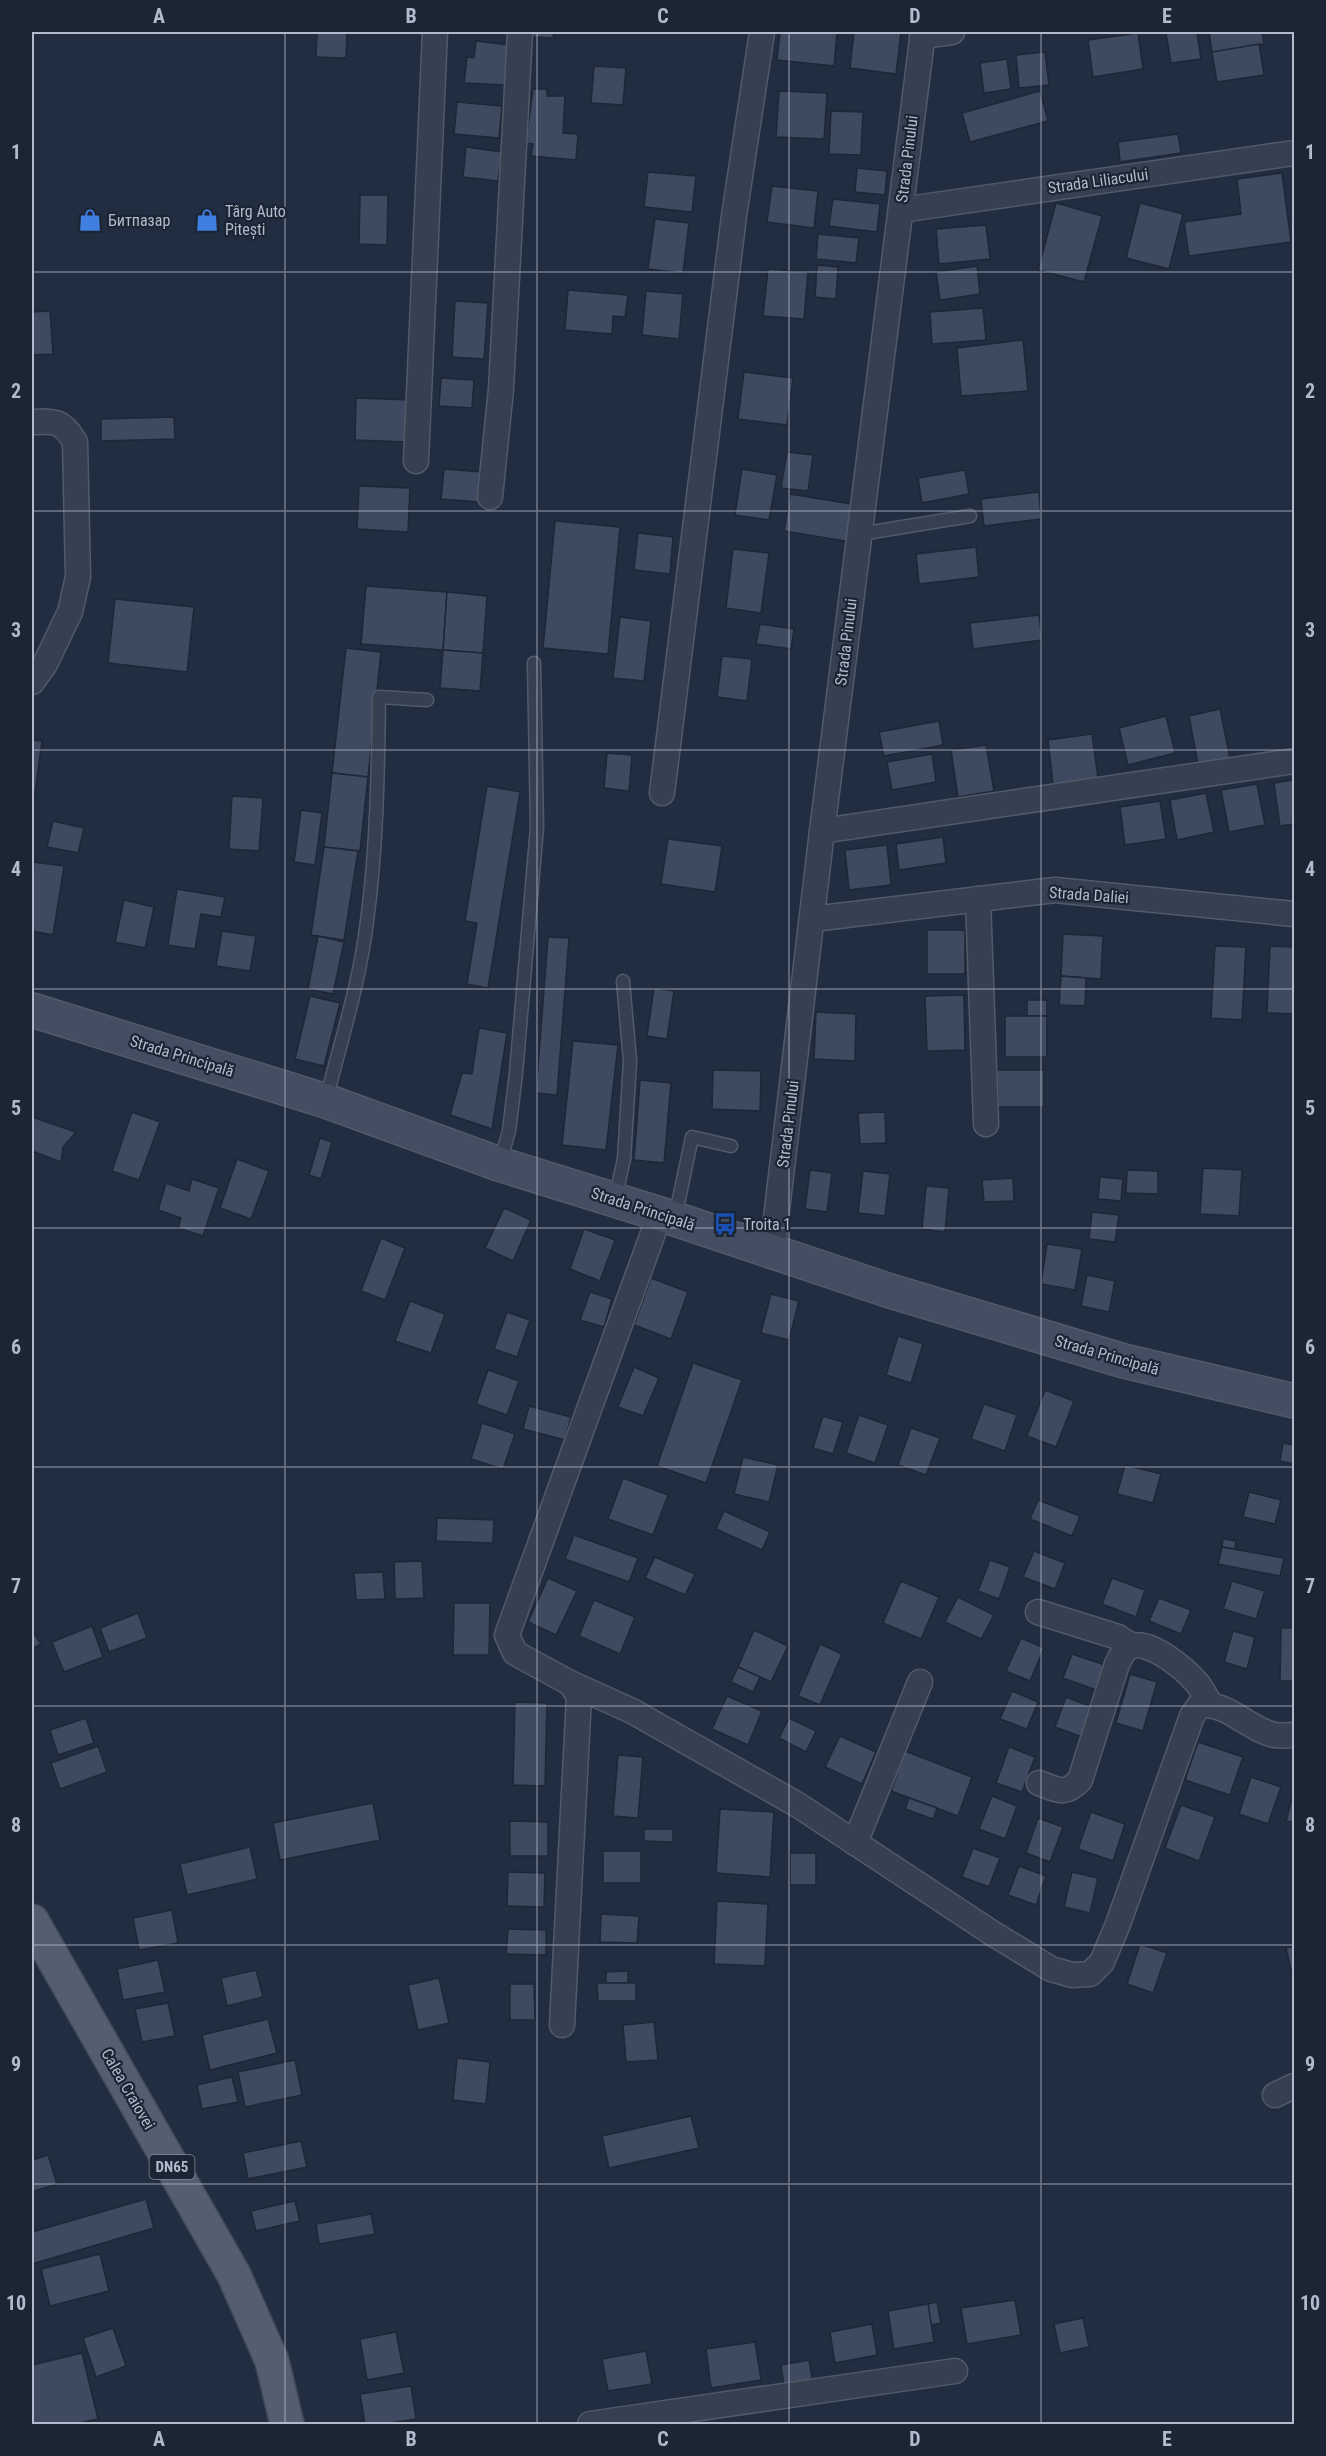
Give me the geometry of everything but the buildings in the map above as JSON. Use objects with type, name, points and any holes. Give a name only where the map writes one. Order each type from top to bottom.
[{"type":"main road","name":"Strada Principală","points":[[32,1010],[326,1101],[500,1164],[668,1216],[886,1290],[1124,1361],[1294,1401]]},
{"type":"main road","name":"Calea Craiovei","points":[[32,1921],[234,2275],[272,2361],[287,2424]]},
{"type":"street","points":[[416,460],[435,32]]},
{"type":"street","points":[[490,497],[501,389],[520,32]]},
{"type":"street","points":[[662,793],[734,216],[762,32]]},
{"type":"street","points":[[922,34],[952,32]]},
{"type":"street","name":"Strada Pinului","points":[[772,1252],[822,831],[922,34]]},
{"type":"street","name":"Strada Liliacului","points":[[901,210],[1294,153]]},
{"type":"street","points":[[32,422],[53,421],[66,427],[75,442],[78,577],[70,612],[45,664],[32,682]]},
{"type":"street","points":[[822,831],[1294,761]]},
{"type":"street","name":"Strada Daliei","points":[[813,919],[1055,890],[1294,914]]},
{"type":"street","points":[[978,900],[986,1124]]},
{"type":"street","points":[[668,1216],[507,1635],[515,1653],[570,1683],[653,1723],[798,1805],[992,1934],[1051,1969],[1072,1975],[1090,1974],[1102,1962],[1118,1924],[1192,1716],[1199,1706],[1210,1704]]},
{"type":"street","points":[[1038,1612],[1118,1637],[1132,1646]]},
{"type":"street","points":[[1039,1784],[1060,1791],[1071,1789],[1080,1780],[1117,1664],[1124,1651],[1132,1646],[1144,1646],[1181,1667],[1198,1685],[1210,1704],[1275,1735],[1294,1735]]},
{"type":"street","points":[[855,1843],[920,1682]]},
{"type":"street","points":[[562,2025],[579,1696],[570,1683]]},
{"type":"street","points":[[590,2424],[955,2371]]},
{"type":"lane","points":[[860,534],[970,516]]},
{"type":"lane","points":[[500,1164],[510,1131],[537,827],[534,663]]},
{"type":"lane","points":[[326,1101],[350,1010],[367,922],[378,795],[379,697],[427,700]]},
{"type":"lane","points":[[615,1200],[624,1159],[630,1061],[623,981]]},
{"type":"lane","points":[[668,1216],[692,1137],[731,1146]]},
{"type":"place","name":"Битпазар","points":[[90,220]]},
{"type":"place","name":"Târg Auto Pitești","points":[[207,220]]},
{"type":"place","name":"Troita 1","points":[[725,1224]]}]
